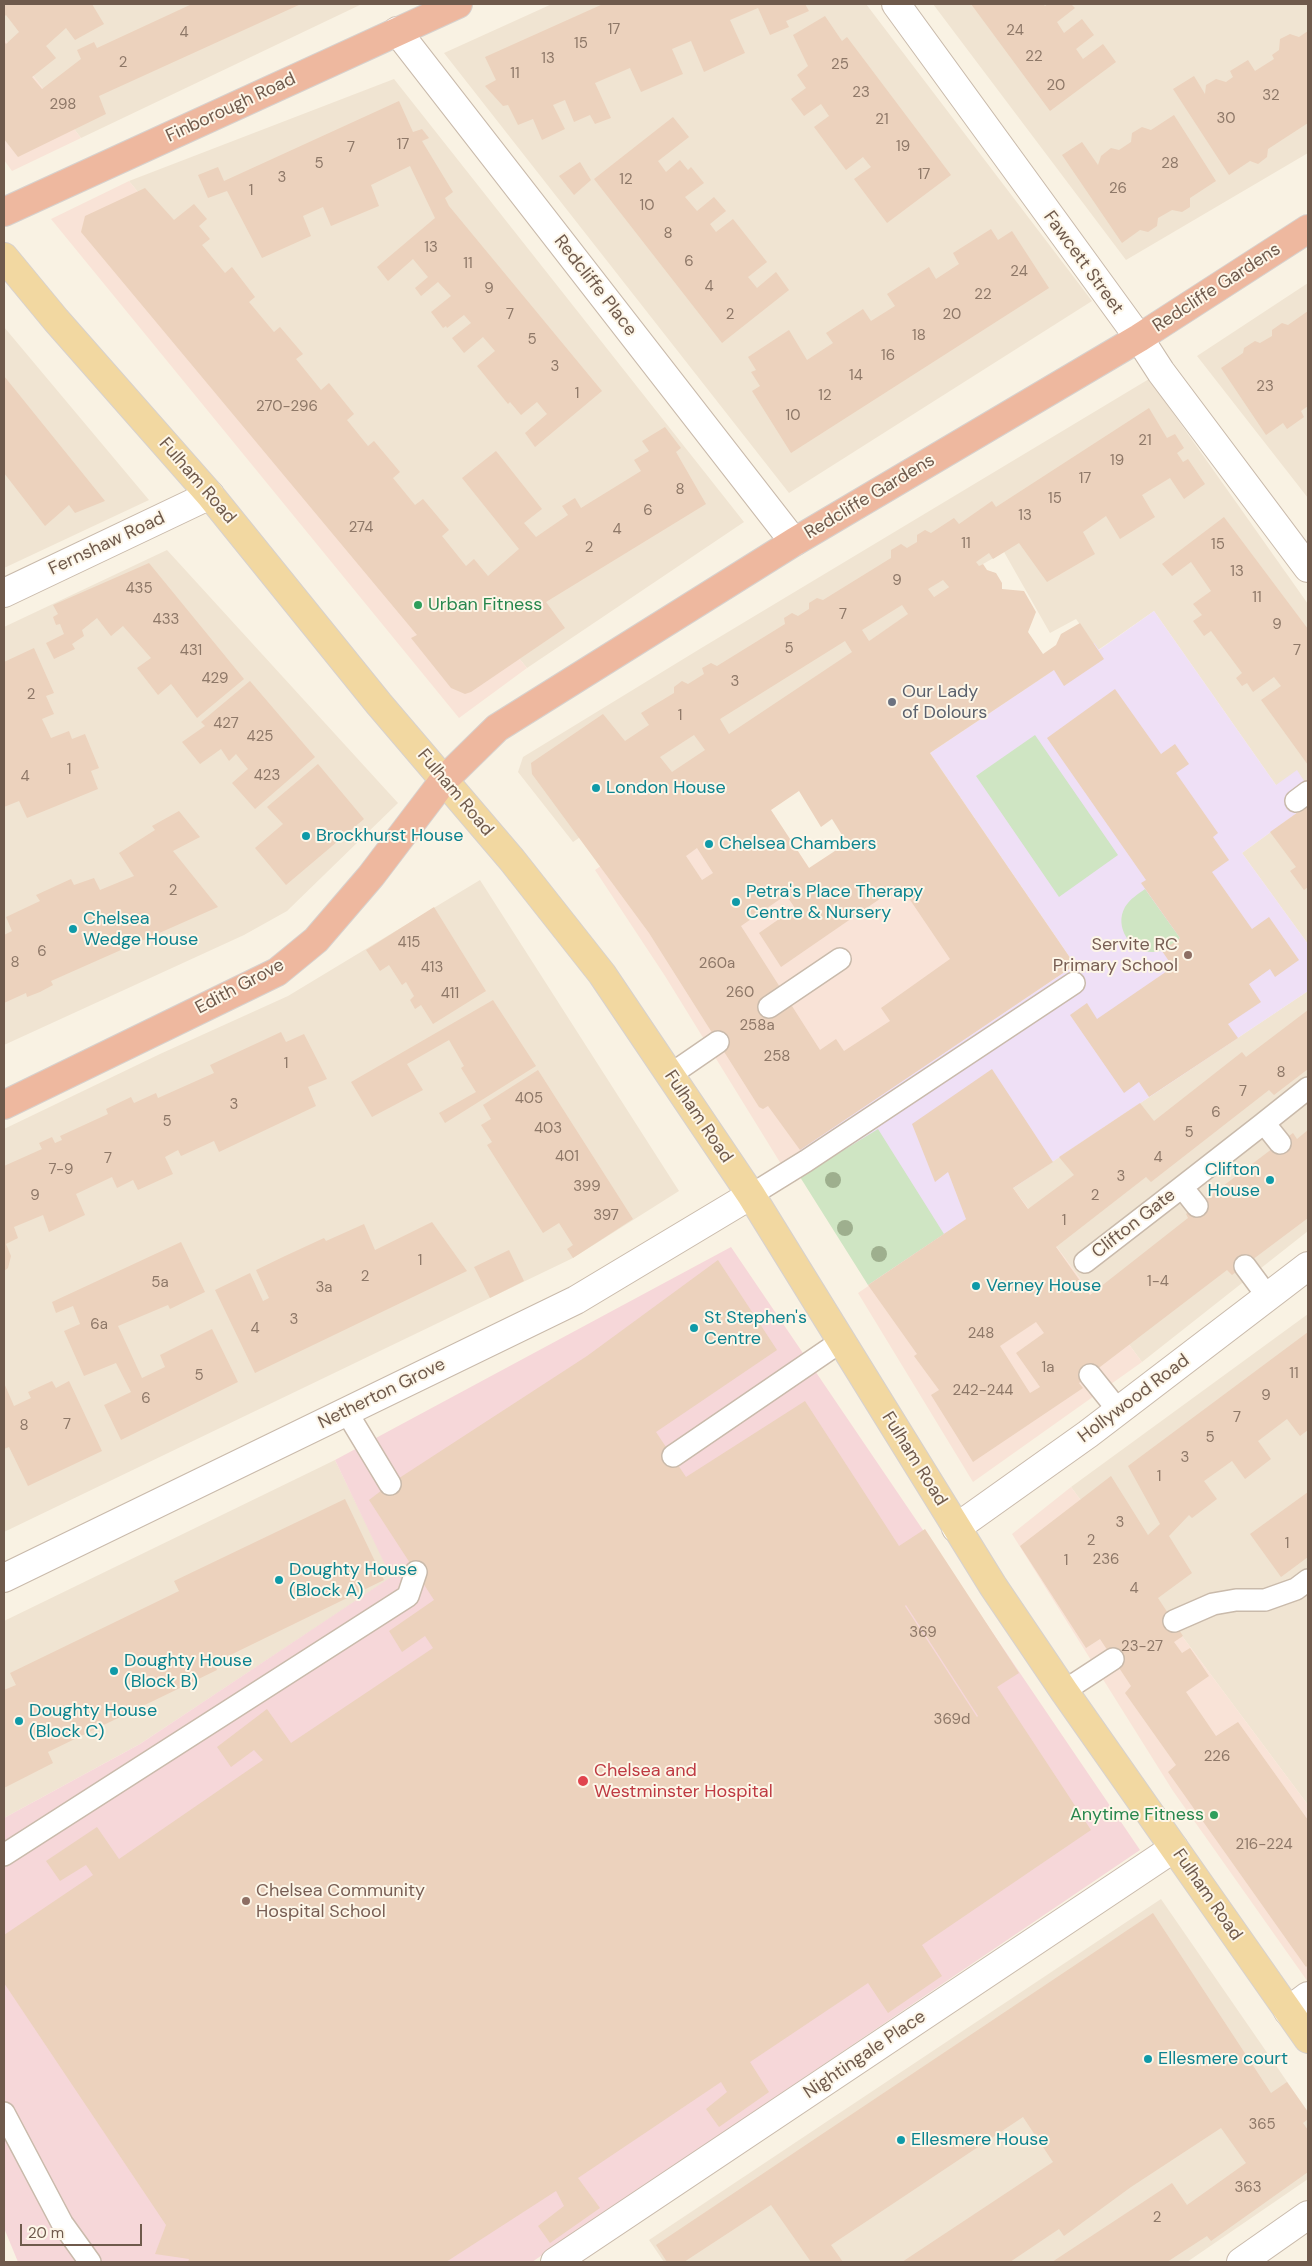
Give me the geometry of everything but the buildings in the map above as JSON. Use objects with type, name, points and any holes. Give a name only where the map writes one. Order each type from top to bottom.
[{"type":"highway","name":"Finborough Road","points":[[4,212],[458,4]]},
{"type":"highway","name":"Redcliffe Gardens","points":[[444,780],[497,728],[794,542],[1139,338],[1308,229]]},
{"type":"highway","name":"Edith Grove","points":[[4,1106],[277,972],[316,940],[402,837],[444,780]]},
{"type":"main road","name":"Fulham Road","points":[[4,256],[56,320],[210,495],[512,860],[602,974],[751,1195],[956,1528],[1064,1692],[1174,1848],[1298,2004],[1308,2039]]},
{"type":"street","name":"Fawcett Street","points":[[896,4],[1139,338],[1161,372],[1308,568]]},
{"type":"street","name":"Redcliffe Place","points":[[397,31],[794,542]]},
{"type":"street","name":"Fernshaw Road","points":[[4,593],[210,495]]},
{"type":"street","name":"Netherton Grove","points":[[4,1578],[576,1300],[751,1195]]},
{"type":"street","name":"Hollywood Road","points":[[956,1528],[1118,1410],[1308,1266]]},
{"type":"street","name":"Nightingale Place","points":[[555,2262],[1174,1848]]},
{"type":"street","points":[[1254,2259],[1308,2215]]},
{"type":"lane","points":[[769,1007],[840,959]]},
{"type":"lane","points":[[751,1195],[806,1161],[1074,983]]},
{"type":"lane","points":[[670,1075],[718,1042]]},
{"type":"lane","name":"Clifton Gate","points":[[1085,1262],[1308,1088]]},
{"type":"lane","points":[[1264,1123],[1280,1143]]},
{"type":"lane","name":"Clifton Gate","points":[[1182,1187],[1197,1206]]},
{"type":"lane","points":[[1245,1266],[1268,1297]]},
{"type":"lane","points":[[673,1456],[840,1342]]},
{"type":"lane","points":[[1090,1375],[1118,1410]]},
{"type":"lane","points":[[346,1411],[390,1484]]},
{"type":"lane","points":[[4,1855],[408,1596],[416,1572]]},
{"type":"lane","points":[[1174,1621],[1213,1604],[1236,1600],[1265,1600],[1296,1589],[1308,1580]]},
{"type":"lane","points":[[1064,1692],[1113,1659]]},
{"type":"lane","points":[[4,2113],[62,2223],[90,2262]]},
{"type":"shaded area","points":[[4,4],[362,4],[81,138],[4,38]]},
{"type":"shaded area","points":[[552,4],[866,4],[1092,301],[789,493],[444,53]]},
{"type":"shaded area","points":[[933,4],[1308,4],[1308,153],[1126,260]]},
{"type":"shaded area","points":[[4,38],[81,138],[12,171],[4,160]]},
{"type":"shaded area","points":[[394,79],[744,522],[527,668],[129,181]]},
{"type":"shaded area","points":[[129,181],[527,668],[459,718],[51,219]]},
{"type":"shaded area","points":[[1308,283],[1308,498],[1197,356]]},
{"type":"shaded area","points":[[4,327],[149,500],[4,568]]},
{"type":"shaded area","points":[[1149,379],[1308,604],[1308,787],[1276,785],[1154,611],[1098,650],[1076,619],[1050,633],[1004,552],[983,564],[573,842],[518,772],[523,757]]},
{"type":"shaded area","points":[[167,550],[398,803],[287,911],[244,935],[4,1045],[4,627]]},
{"type":"shaded area","name":"Servite RC Primary School","points":[[1154,611],[1276,785],[1297,770],[1308,787],[1308,805],[1242,853],[1308,944],[1308,991],[868,1285],[800,1150],[1075,965],[930,753],[1094,643],[1099,650]]},
{"type":"shaded area","points":[[744,770],[823,889],[960,798],[1075,965],[781,1164],[665,976],[595,870]]},
{"type":"shaded area","points":[[1308,805],[1308,944],[1242,853]]},
{"type":"shaded area","points":[[480,880],[679,1191],[573,1258],[4,1532],[4,1129],[160,1054],[288,996]]},
{"type":"shaded area","points":[[1308,991],[1308,1231],[1142,1362],[1013,1188]]},
{"type":"shaded area","points":[[1013,1188],[1142,1362],[973,1482],[858,1293]]},
{"type":"shaded area","name":"Chelsea and Westminster Hospital","points":[[731,1247],[1140,1850],[532,2262],[18,2262],[4,2228],[4,1818],[140,1744],[391,1577],[335,1460]]},
{"type":"shaded area","points":[[1308,1314],[1308,1805],[1071,1487]]},
{"type":"shaded area","points":[[335,1460],[392,1577],[140,1744],[4,1818],[4,1621]]},
{"type":"shaded area","points":[[1071,1487],[1308,1805],[1308,1982],[1173,1791],[1012,1534]]},
{"type":"shaded area","points":[[1161,1899],[1308,2112],[1308,2179],[1187,2262],[664,2262],[649,2240]]},
{"type":"green space","points":[[1035,735],[1118,855],[1059,897],[976,776]]},
{"type":"green space","points":[[1145,889],[1180,938],[1163,950],[1151,952],[1143,950],[1135,946],[1124,933],[1122,916],[1125,907]]},
{"type":"green space","points":[[878,1129],[944,1234],[868,1285],[800,1177]]},
{"type":"place","name":"Urban Fitness","points":[[418,605]]},
{"type":"place","name":"Our Lady of Dolours","points":[[892,702]]},
{"type":"place","name":"London House","points":[[596,788]]},
{"type":"place","name":"Brockhurst House","points":[[306,836]]},
{"type":"place","name":"Chelsea Chambers","points":[[709,844]]},
{"type":"place","name":"Petra's Place Therapy Centre & Nursery","points":[[736,902]]},
{"type":"place","name":"Chelsea Wedge House","points":[[73,929]]},
{"type":"place","name":"Servite RC Primary School","points":[[1188,955]]},
{"type":"place","name":"Clifton House","points":[[1270,1180]]},
{"type":"place","name":"Verney House","points":[[976,1286]]},
{"type":"place","name":"St Stephen's Centre","points":[[694,1328]]},
{"type":"place","name":"Doughty House (Block A)","points":[[279,1580]]},
{"type":"place","name":"Doughty House (Block B)","points":[[114,1671]]},
{"type":"place","name":"Doughty House (Block C)","points":[[19,1721]]},
{"type":"place","name":"Chelsea and Westminster Hospital","points":[[583,1781]]},
{"type":"place","name":"Anytime Fitness","points":[[1214,1815]]},
{"type":"place","name":"Chelsea Community Hospital School","points":[[246,1901]]},
{"type":"place","name":"Ellesmere court","points":[[1148,2059]]},
{"type":"place","name":"Ellesmere House","points":[[901,2140]]}]
